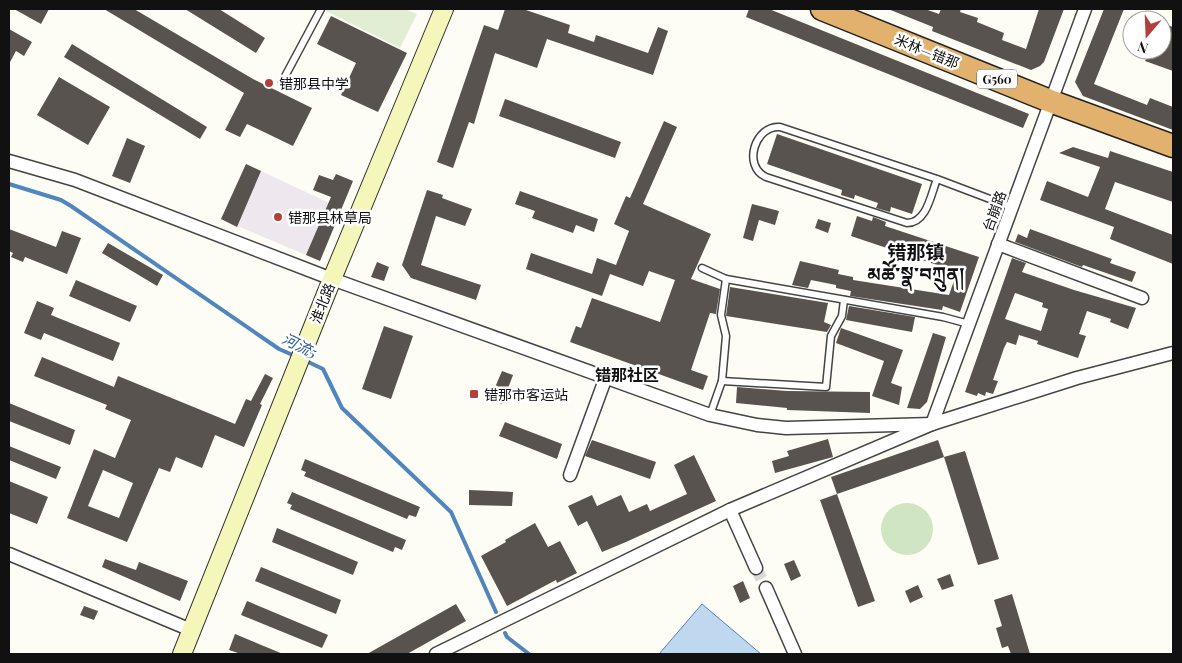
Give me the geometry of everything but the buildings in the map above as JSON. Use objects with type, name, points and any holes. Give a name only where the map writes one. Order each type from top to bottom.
[{"type":"highway","name":"米林—错那","points":[[822,9],[1050,101],[1173,146]]},
{"type":"street","name":"淮北路","points":[[182,654],[332,279],[444,9]]},
{"type":"street","name":"台崩路","points":[[932,424],[1085,9]]},
{"type":"street","points":[[9,161],[75,180],[332,279],[710,415],[757,426],[786,428],[932,424]]},
{"type":"street","points":[[998,244],[1142,298]]},
{"type":"street","points":[[436,654],[730,510],[932,424],[1077,378],[1173,353]]},
{"type":"street","points":[[570,475],[606,378]]},
{"type":"street","points":[[730,510],[756,568]]},
{"type":"street","points":[[9,554],[191,630]]},
{"type":"street","points":[[766,588],[795,654]]},
{"type":"lane","points":[[282,82],[321,9]]},
{"type":"lane","points":[[937,179],[922,217],[916,222],[907,223],[766,177],[756,169],[752,157],[760,134],[768,128],[780,126],[937,179],[1011,207]]},
{"type":"lane","points":[[702,268],[726,279],[969,324]]},
{"type":"lane","points":[[710,415],[722,381],[726,336],[721,315],[726,279]]},
{"type":"lane","points":[[722,381],[826,387],[831,336],[842,316],[844,300]]},
{"type":"shaded area","points":[[246,164],[342,209],[320,261],[221,219]]},
{"type":"green space","points":[[327,9],[405,9],[417,14],[400,48],[326,11]]},
{"type":"green space","points":[[902,503],[912,503],[921,507],[929,515],[933,529],[929,543],[921,551],[912,555],[902,555],[893,551],[885,543],[881,534],[881,524],[885,515],[893,507]]},
{"type":"water","points":[[702,604],[761,654],[659,654]]},
{"type":"waterway","name":"河流5","points":[[9,184],[61,200],[71,206],[279,349],[295,356]]},
{"type":"waterway","name":"河流5","points":[[304,360],[323,369],[342,408],[451,512],[496,612]]},
{"type":"waterway","name":"河流5","points":[[505,633],[507,637],[529,654]]},
{"type":"tunnel","points":[[756,568],[766,588]]},
{"type":"place","name":"错那县中学","points":[[269,83]]},
{"type":"place","name":"错那县林草局","points":[[278,217]]},
{"type":"place","name":"错那市客运站","points":[[474,394]]},
{"type":"district","name":"错那镇 མཚོ་སྣ་བཀྲུན།","points":[[916,262]]},
{"type":"district","name":"错那社区","points":[[627,374]]}]
